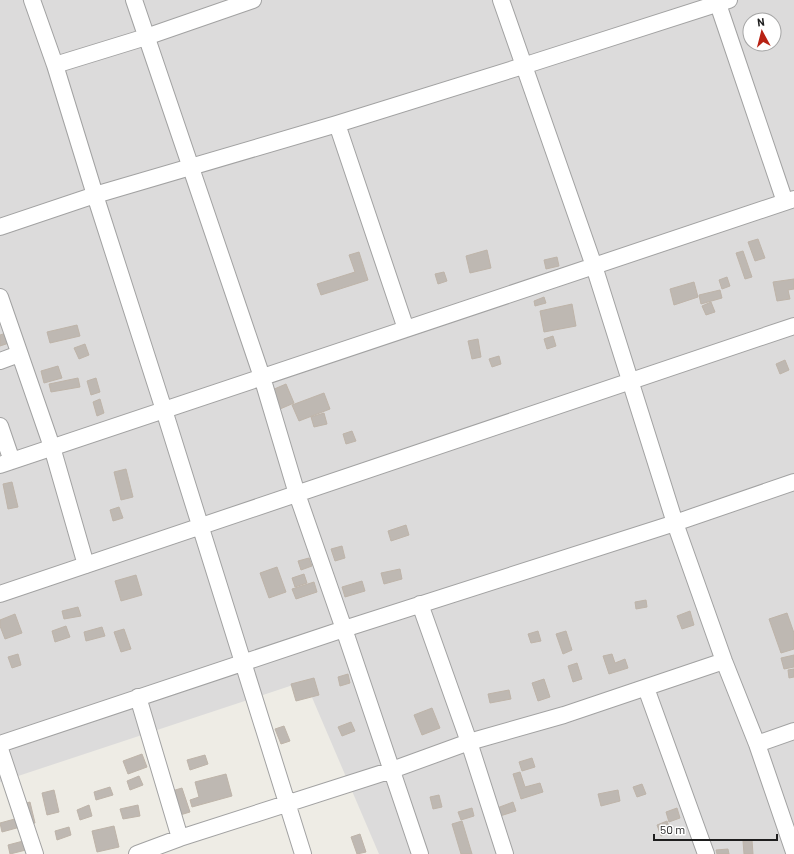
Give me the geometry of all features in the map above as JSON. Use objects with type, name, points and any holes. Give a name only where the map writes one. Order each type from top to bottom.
[{"type":"street","points":[[32,0],[55,65],[94,195],[164,410],[303,854]]},
{"type":"street","points":[[134,0],[262,377],[297,494],[420,854]]},
{"type":"street","points":[[55,65],[146,37],[253,0]]},
{"type":"street","points":[[501,0],[594,266],[675,523],[724,661],[757,744],[794,852]]},
{"type":"street","points":[[0,227],[94,195],[337,124],[723,2],[790,201],[6,463],[0,426]]},
{"type":"street","points":[[337,124],[406,329]]},
{"type":"street","points":[[0,298],[52,447],[86,565]]},
{"type":"street","points":[[0,594],[794,326]]},
{"type":"street","points":[[0,361],[19,354]]},
{"type":"street","points":[[0,744],[243,662],[675,523],[794,482]]},
{"type":"street","points":[[420,604],[469,742],[505,854]]},
{"type":"street","points":[[137,854],[180,838],[392,770],[469,742],[564,715],[724,661]]},
{"type":"street","points":[[646,688],[706,854]]},
{"type":"street","points":[[138,697],[180,838]]},
{"type":"street","points":[[757,744],[794,731]]},
{"type":"street","points":[[0,748],[35,854]]},
{"type":"shaded area","points":[[0,0],[794,0],[794,854],[379,854],[305,681],[0,782]]},
{"type":"building","points":[[758,239],[765,258],[755,261],[748,242]]},
{"type":"building","points":[[487,250],[491,268],[470,273],[466,256]]},
{"type":"building","points":[[743,251],[752,277],[745,279],[736,253]]},
{"type":"building","points":[[359,252],[368,280],[321,295],[317,284],[355,272],[349,255]]},
{"type":"building","points":[[557,257],[559,266],[546,269],[544,260]]},
{"type":"building","points":[[444,272],[447,281],[438,284],[435,274]]},
{"type":"building","points":[[727,277],[730,286],[722,289],[719,280]]},
{"type":"building","points":[[794,279],[794,289],[788,290],[790,299],[777,301],[773,282]]},
{"type":"building","points":[[694,282],[698,297],[674,305],[670,289]]},
{"type":"building","points":[[720,290],[722,298],[701,304],[699,295]]},
{"type":"building","points":[[544,297],[546,303],[535,306],[534,301]]},
{"type":"building","points":[[711,302],[715,312],[706,315],[702,306]]},
{"type":"building","points":[[572,304],[576,326],[544,332],[540,311]]},
{"type":"building","points":[[77,325],[80,336],[50,343],[47,332]]},
{"type":"building","points":[[6,333],[9,343],[0,346],[0,335]]},
{"type":"building","points":[[553,336],[556,346],[547,349],[544,339]]},
{"type":"building","points":[[478,339],[481,357],[472,359],[468,341]]},
{"type":"building","points":[[85,344],[89,355],[79,359],[74,348]]},
{"type":"building","points":[[499,356],[501,364],[492,367],[489,359]]},
{"type":"building","points":[[785,360],[789,370],[780,374],[776,364]]},
{"type":"building","points":[[58,366],[62,378],[44,383],[41,371]]},
{"type":"building","points":[[78,378],[80,387],[51,392],[49,384]]},
{"type":"building","points":[[96,378],[100,392],[91,395],[87,381]]},
{"type":"building","points":[[286,384],[294,403],[280,409],[272,390]]},
{"type":"building","points":[[324,393],[330,409],[299,421],[292,405]]},
{"type":"building","points":[[100,399],[104,413],[97,416],[93,402]]},
{"type":"building","points":[[324,413],[327,424],[314,427],[311,417]]},
{"type":"building","points":[[352,431],[356,441],[346,444],[343,434]]},
{"type":"building","points":[[126,469],[133,497],[121,500],[114,472]]},
{"type":"building","points":[[12,482],[18,507],[8,509],[3,484]]},
{"type":"building","points":[[119,507],[123,518],[113,521],[110,510]]},
{"type":"building","points":[[406,525],[409,535],[391,541],[388,531]]},
{"type":"building","points":[[342,546],[345,558],[335,561],[331,549]]},
{"type":"building","points":[[309,558],[312,566],[301,570],[298,561]]},
{"type":"building","points":[[277,567],[286,592],[269,598],[260,573]]},
{"type":"building","points":[[400,569],[402,579],[384,584],[381,573]]},
{"type":"building","points":[[304,574],[307,583],[295,587],[292,578]]},
{"type":"building","points":[[136,575],[142,595],[121,601],[115,581]]},
{"type":"building","points":[[362,581],[365,591],[345,597],[342,587]]},
{"type":"building","points":[[314,582],[317,592],[296,599],[292,589]]},
{"type":"building","points":[[646,600],[647,607],[636,609],[635,602]]},
{"type":"building","points":[[78,607],[81,616],[64,619],[62,611]]},
{"type":"building","points":[[690,611],[694,625],[682,629],[677,616]]},
{"type":"building","points":[[787,613],[794,633],[794,649],[781,653],[769,619]]},
{"type":"building","points":[[15,614],[22,633],[5,639],[0,626],[0,620]]},
{"type":"building","points":[[66,626],[70,637],[55,642],[52,631]]},
{"type":"building","points":[[102,627],[105,636],[86,641],[84,632]]},
{"type":"building","points":[[124,629],[131,649],[121,652],[114,632]]},
{"type":"building","points":[[538,631],[541,641],[531,643],[528,634]]},
{"type":"building","points":[[566,631],[572,650],[563,654],[556,634]]},
{"type":"building","points":[[18,654],[21,665],[12,668],[8,657]]},
{"type":"building","points":[[612,654],[615,663],[625,659],[628,668],[609,674],[603,656]]},
{"type":"building","points":[[794,655],[794,667],[784,669],[781,658]]},
{"type":"building","points":[[577,663],[582,679],[573,682],[568,666]]},
{"type":"building","points":[[794,669],[794,677],[789,678],[788,670]]},
{"type":"building","points":[[348,674],[350,683],[340,686],[338,677]]},
{"type":"building","points":[[314,678],[319,695],[296,701],[291,684]]},
{"type":"building","points":[[544,679],[550,697],[538,701],[532,683]]},
{"type":"building","points":[[509,690],[511,699],[490,703],[488,694]]},
{"type":"building","points":[[432,708],[440,728],[422,735],[414,715]]},
{"type":"building","points":[[351,722],[355,731],[342,736],[338,727]]},
{"type":"building","points":[[284,726],[290,741],[281,744],[275,729]]},
{"type":"building","points":[[142,754],[147,767],[128,774],[123,761]]},
{"type":"building","points":[[205,755],[208,764],[190,770],[187,760]]},
{"type":"building","points":[[532,758],[535,767],[522,771],[519,762]]},
{"type":"building","points":[[520,772],[525,787],[540,783],[543,792],[521,799],[513,774]]},
{"type":"building","points":[[226,774],[232,796],[192,807],[190,800],[199,797],[195,782]]},
{"type":"building","points":[[139,776],[143,785],[130,790],[127,781]]},
{"type":"building","points":[[642,784],[646,794],[637,797],[633,787]]},
{"type":"building","points":[[110,787],[113,795],[96,800],[94,792]]},
{"type":"building","points":[[182,788],[190,812],[180,815],[172,791]]},
{"type":"building","points":[[54,790],[59,812],[47,815],[42,793]]},
{"type":"building","points":[[618,790],[620,801],[601,806],[598,794]]},
{"type":"building","points":[[439,795],[442,807],[433,809],[430,797]]},
{"type":"building","points":[[30,802],[35,823],[2,832],[0,823],[22,817],[19,805]]},
{"type":"building","points":[[513,802],[516,811],[500,816],[497,808]]},
{"type":"building","points":[[89,805],[92,816],[80,820],[77,810]]},
{"type":"building","points":[[138,805],[140,816],[123,819],[120,809]]},
{"type":"building","points":[[472,808],[474,816],[461,820],[458,812]]},
{"type":"building","points":[[677,808],[680,818],[669,822],[666,812]]},
{"type":"building","points":[[462,821],[472,854],[461,854],[452,824]]},
{"type":"building","points":[[667,821],[671,832],[661,836],[657,825]]},
{"type":"building","points":[[114,826],[119,847],[97,852],[92,831]]},
{"type":"building","points":[[69,827],[71,835],[57,840],[55,831]]},
{"type":"building","points":[[360,834],[366,852],[357,854],[351,837]]},
{"type":"building","points":[[27,840],[30,849],[10,854],[8,845]]},
{"type":"building","points":[[752,840],[753,854],[744,854],[743,841]]},
{"type":"building","points":[[728,849],[729,854],[717,854],[716,850]]}]
